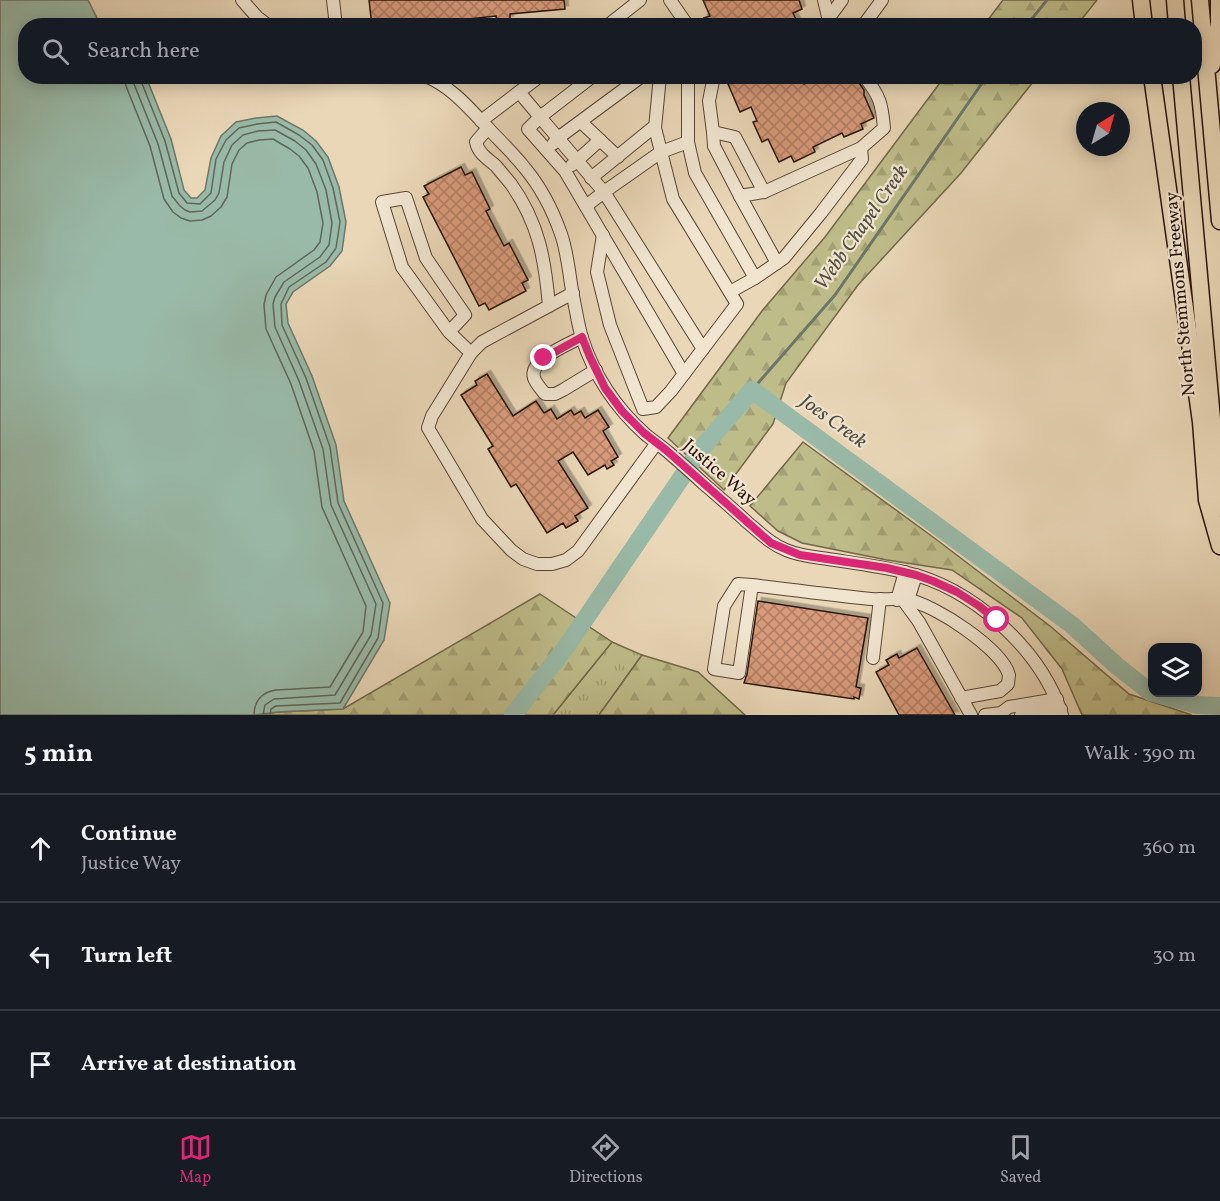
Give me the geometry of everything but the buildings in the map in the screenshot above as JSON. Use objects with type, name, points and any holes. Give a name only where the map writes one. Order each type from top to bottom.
[{"type":"highway","points":[[1141,0],[1143,18]]},
{"type":"highway","points":[[1174,0],[1176,18]]},
{"type":"highway","points":[[1200,0],[1202,18]]},
{"type":"highway","points":[[1208,90],[1219,23],[1219,0]]},
{"type":"highway","points":[[1202,22],[1220,221]]},
{"type":"highway","points":[[1153,84],[1201,422],[1207,500],[1220,546]]},
{"type":"highway","name":"North Stemmons Freeway","points":[[1182,84],[1220,508]]},
{"type":"street","points":[[242,0],[259,18]]},
{"type":"street","points":[[333,0],[335,18]]},
{"type":"street","points":[[670,0],[682,18]]},
{"type":"street","points":[[824,0],[828,18]]},
{"type":"street","points":[[831,18],[842,0]]},
{"type":"street","points":[[869,18],[882,0]]},
{"type":"street","points":[[616,18],[632,3]]},
{"type":"street","name":"Justice Way","points":[[439,84],[457,96],[525,167],[541,192],[562,236],[582,337],[605,388],[622,411],[771,543],[800,555],[910,573],[957,592],[979,606],[997,620],[1027,652],[1043,675],[1060,708]]},
{"type":"street","points":[[530,84],[485,125],[476,142],[477,149],[511,184],[524,204],[538,236],[546,270],[549,306]]},
{"type":"street","points":[[583,84],[528,129],[565,171],[684,374]]},
{"type":"street","points":[[547,150],[558,138],[631,84]]},
{"type":"street","points":[[603,235],[597,272],[610,324],[643,409],[656,407],[671,391],[737,304],[673,199],[655,126],[659,84]]},
{"type":"street","points":[[688,84],[687,142],[695,173],[755,278]]},
{"type":"street","points":[[712,84],[709,101],[714,146],[777,263]]},
{"type":"street","points":[[740,196],[764,192],[861,148],[884,128],[882,106],[871,84]]},
{"type":"street","points":[[519,92],[604,192],[703,349]]},
{"type":"street","points":[[581,122],[618,158]]},
{"type":"street","points":[[591,178],[655,126]]},
{"type":"street","points":[[713,132],[735,137],[764,192]]},
{"type":"street","points":[[565,171],[600,140]]},
{"type":"street","points":[[586,206],[661,152],[687,142]]},
{"type":"street","points":[[730,292],[784,258],[862,159],[861,148]]},
{"type":"street","points":[[524,204],[541,192]]},
{"type":"street","points":[[449,332],[465,315],[426,258],[406,198],[382,202],[402,267],[449,332],[471,353]]},
{"type":"street","points":[[573,293],[482,342],[471,353],[432,416],[428,428],[482,519],[511,550],[523,559],[537,564],[552,564],[566,560],[578,551],[661,447]]},
{"type":"street","points":[[582,337],[537,363],[534,378],[546,394],[555,394],[596,370]]},
{"type":"street","points":[[903,600],[910,573]]},
{"type":"street","points":[[752,585],[739,674],[714,669],[724,606],[738,584],[752,585],[880,599],[903,600],[930,608],[978,638],[1000,660],[1009,675],[1008,684],[1000,691],[961,698]]},
{"type":"street","points":[[873,658],[880,599]]},
{"type":"street","points":[[903,600],[919,622],[971,715]]},
{"type":"street","points":[[985,715],[1004,714],[1008,707],[1060,708]]},
{"type":"street","points":[[1021,715],[1060,708]]},
{"type":"green space","points":[[1003,0],[1097,0],[1083,18],[989,18]]},
{"type":"green space","points":[[939,84],[1031,84],[961,173],[858,285],[786,383],[773,424],[724,490],[668,438],[762,311],[825,237]]},
{"type":"green space","points":[[803,442],[1050,626],[1129,694],[1192,715],[1082,715],[1062,669],[1022,618],[952,570],[802,543],[778,531],[750,506]]},
{"type":"green space","points":[[540,594],[612,642],[553,715],[254,715],[343,709]]},
{"type":"green space","points":[[612,642],[642,655],[599,715],[553,715]]},
{"type":"green space","points":[[642,655],[698,672],[745,715],[599,715]]},
{"type":"water","points":[[0,0],[88,0],[97,18],[18,18],[18,84],[149,84],[171,139],[184,190],[191,198],[197,198],[205,190],[211,158],[221,136],[236,122],[277,116],[303,130],[316,141],[328,157],[339,187],[346,222],[342,251],[330,266],[293,292],[286,304],[288,323],[312,376],[336,445],[344,501],[390,603],[384,640],[343,709],[254,715],[0,715]]},
{"type":"waterway","name":"Webb Chapel Creek","points":[[1032,18],[1047,0]]},
{"type":"waterway","name":"Webb Chapel Creek","points":[[752,390],[835,295],[981,84]]},
{"type":"waterway","name":"Joes Creek","points":[[513,715],[564,650],[701,449],[752,390],[1072,625],[1150,692],[1197,705],[1220,706]]},
{"type":"route","points":[[544,358],[582,337],[605,388],[622,411],[656,444],[666,450],[771,543],[800,555],[887,568],[916,575],[957,592],[997,620]]}]
